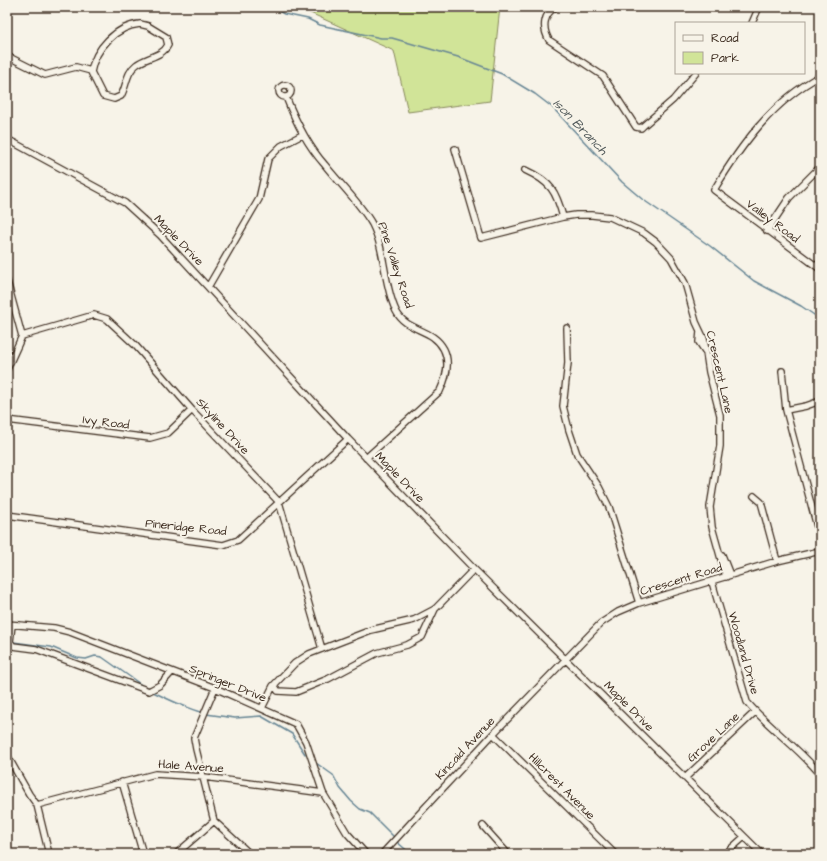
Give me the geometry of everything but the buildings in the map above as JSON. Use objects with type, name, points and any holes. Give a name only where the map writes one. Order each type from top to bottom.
[{"type":"street","points":[[556,7],[550,12],[545,21],[545,31],[549,40],[604,76],[636,127],[640,128],[643,126],[673,100],[695,74]]},
{"type":"street","points":[[752,22],[759,7]]},
{"type":"street","points":[[7,56],[44,75],[76,67],[91,71],[103,96],[114,99],[121,96],[127,78],[136,65],[166,49],[168,41],[166,37],[148,26],[132,25],[105,43],[91,71]]},
{"type":"street","name":"Valley Road","points":[[819,267],[767,231],[714,190],[728,167],[759,125],[800,87],[820,76]]},
{"type":"street","name":"Pine Valley Road","points":[[286,97],[302,135],[371,223],[376,234],[396,312],[410,326],[433,337],[444,349],[448,363],[446,377],[440,390],[366,458]]},
{"type":"street","points":[[208,287],[259,199],[268,159],[281,146],[302,135]]},
{"type":"street","name":"Maple Drive","points":[[7,139],[125,203],[160,235],[366,458],[474,569],[762,854]]},
{"type":"street","name":"Crescent Lane","points":[[455,150],[481,238],[563,217],[576,215],[610,217],[639,230],[656,242],[679,269],[700,332],[704,339],[705,352],[720,415],[720,446],[710,507],[712,527],[719,550],[725,560],[728,576]]},
{"type":"street","points":[[767,231],[789,198],[820,167]]},
{"type":"street","points":[[525,170],[539,177],[554,191],[563,217]]},
{"type":"street","points":[[7,281],[22,336],[7,369]]},
{"type":"street","name":"Skyline Drive","points":[[22,336],[94,315],[107,319],[135,345],[192,410],[279,502],[322,649]]},
{"type":"street","points":[[567,328],[568,363],[564,406],[569,430],[577,454],[599,487],[609,507],[639,604]]},
{"type":"street","points":[[782,371],[786,410],[820,538]]},
{"type":"street","points":[[786,410],[806,406],[820,401]]},
{"type":"street","name":"Ivy Road","points":[[7,420],[150,438],[168,434],[192,410]]},
{"type":"street","name":"Pineridge Road","points":[[7,515],[223,544],[238,540],[348,438]]},
{"type":"street","points":[[754,496],[761,502],[777,561]]},
{"type":"street","name":"Crescent Road","points":[[566,659],[601,623],[618,612],[639,604],[777,561],[820,551]]},
{"type":"street","points":[[274,685],[278,691],[296,692],[328,679],[377,653],[407,645],[422,637],[435,610],[474,569]]},
{"type":"street","name":"Woodland Drive","points":[[712,582],[747,702],[755,712],[809,760],[820,774]]},
{"type":"street","points":[[262,708],[274,685],[296,663],[309,654],[371,630],[414,620],[435,610]]},
{"type":"street","points":[[9,624],[10,642],[13,646],[36,649],[149,691],[160,685],[172,672]]},
{"type":"street","name":"Springer Drive","points":[[9,624],[54,628],[70,632],[216,688],[290,720],[300,729],[308,747],[323,793],[347,833],[366,854]]},
{"type":"street","name":"Kincaid Avenue","points":[[382,854],[493,734],[566,659]]},
{"type":"street","points":[[216,688],[194,738],[214,821],[250,854]]},
{"type":"street","name":"Grove Lane","points":[[686,778],[755,712]]},
{"type":"street","name":"Hillcrest Avenue","points":[[493,734],[615,854]]},
{"type":"street","points":[[7,755],[29,794],[37,804],[49,854]]},
{"type":"street","name":"Hale Avenue","points":[[37,804],[155,774],[204,777],[323,793]]},
{"type":"street","points":[[122,782],[143,854]]},
{"type":"street","points":[[176,854],[214,821]]},
{"type":"street","points":[[483,826],[508,854]]},
{"type":"street","points":[[725,854],[744,837]]},
{"type":"green space","points":[[297,7],[500,7],[490,101],[408,112],[394,51]]},
{"type":"waterway","name":"Ison Branch","points":[[272,7],[284,14],[308,19],[320,25],[381,38],[392,38],[458,57],[502,74],[535,94],[552,107],[622,182],[642,199],[710,246],[754,281],[801,306],[820,319]]},
{"type":"waterway","points":[[13,642],[51,647],[77,658],[86,659],[95,656],[102,657],[143,686]]},
{"type":"waterway","points":[[151,691],[201,712]]},
{"type":"waterway","points":[[206,714],[235,718],[261,716],[292,734],[305,754]]},
{"type":"waterway","points":[[316,763],[333,775],[340,788],[351,801],[360,809],[370,813],[393,836]]},
{"type":"waterway","points":[[397,842],[411,854]]}]
